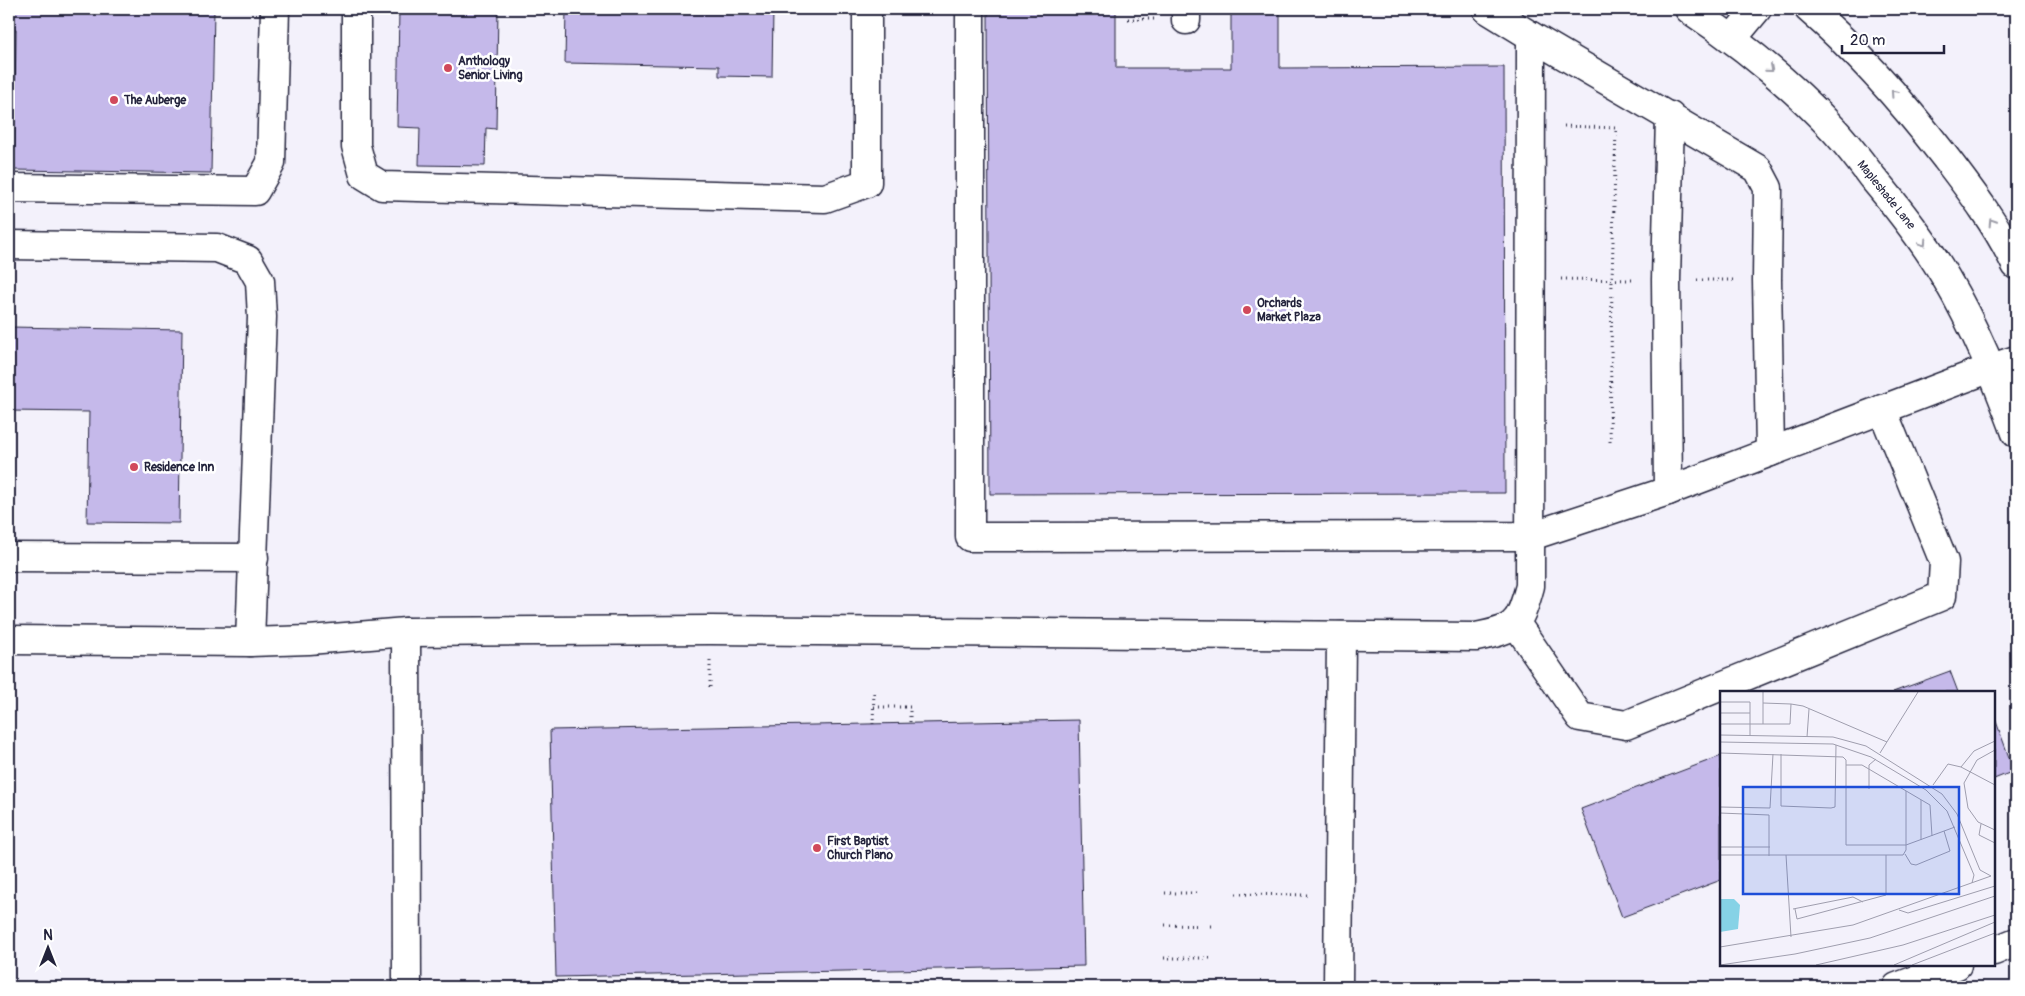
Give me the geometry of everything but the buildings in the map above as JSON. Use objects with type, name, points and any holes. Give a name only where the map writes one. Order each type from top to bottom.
[{"type":"main road","points":[[9,188],[255,191],[272,164],[275,9]]},
{"type":"main road","points":[[356,9],[356,146],[364,175],[382,186],[825,198],[867,183],[867,9]]},
{"type":"main road","points":[[970,9],[970,537],[1531,536],[1668,491],[2004,364]]},
{"type":"main road","points":[[1487,9],[1758,169],[1768,188],[1767,280],[1770,452]]},
{"type":"main road","name":"Mapleshade Lane","points":[[1689,9],[1732,38],[1798,93],[1836,132],[1912,224],[1946,278],[1974,330],[2004,364],[2016,433]]},
{"type":"main road","points":[[1732,38],[1757,9]]},
{"type":"main road","points":[[1809,9],[1864,61],[1913,116],[1976,196],[2016,264]]},
{"type":"main road","points":[[9,640],[250,642],[309,640],[406,632],[720,630],[1476,637],[1504,631],[1522,615],[1530,586],[1531,36]]},
{"type":"main road","points":[[1668,491],[1666,280],[1670,116]]},
{"type":"main road","points":[[9,245],[217,248],[248,260],[260,281],[262,317],[250,642]]},
{"type":"main road","points":[[1515,622],[1580,717],[1626,725],[1942,596],[1944,562],[1882,409]]},
{"type":"main road","points":[[9,558],[254,558]]},
{"type":"main road","points":[[406,632],[406,987]]},
{"type":"main road","points":[[1338,987],[1341,636]]},
{"type":"main road","points":[[1995,951],[2016,942]]},
{"type":"main road","points":[[1897,987],[1953,966]]},
{"type":"path","points":[[1128,19],[1178,16]]},
{"type":"path","points":[[1564,126],[1616,128],[1610,443]]},
{"type":"path","points":[[1560,279],[1643,280]]},
{"type":"path","points":[[1689,280],[1737,280]]},
{"type":"path","points":[[710,655],[710,688]]},
{"type":"path","points":[[873,724],[874,690]]},
{"type":"path","points":[[874,706],[910,707],[910,723]]},
{"type":"path","points":[[1165,893],[1200,893]]},
{"type":"path","points":[[1236,894],[1316,895]]},
{"type":"path","points":[[1165,925],[1214,926]]},
{"type":"path","points":[[1164,958],[1214,958]]},
{"type":"place","name":"Anthology Senior Living","points":[[448,68]]},
{"type":"place","name":"The Auberge","points":[[114,100]]},
{"type":"place","name":"Orchards Market Plaza","points":[[1247,310]]},
{"type":"place","name":"Residence Inn","points":[[134,467]]},
{"type":"place","name":"First Baptist Church Plano","points":[[817,848]]}]
